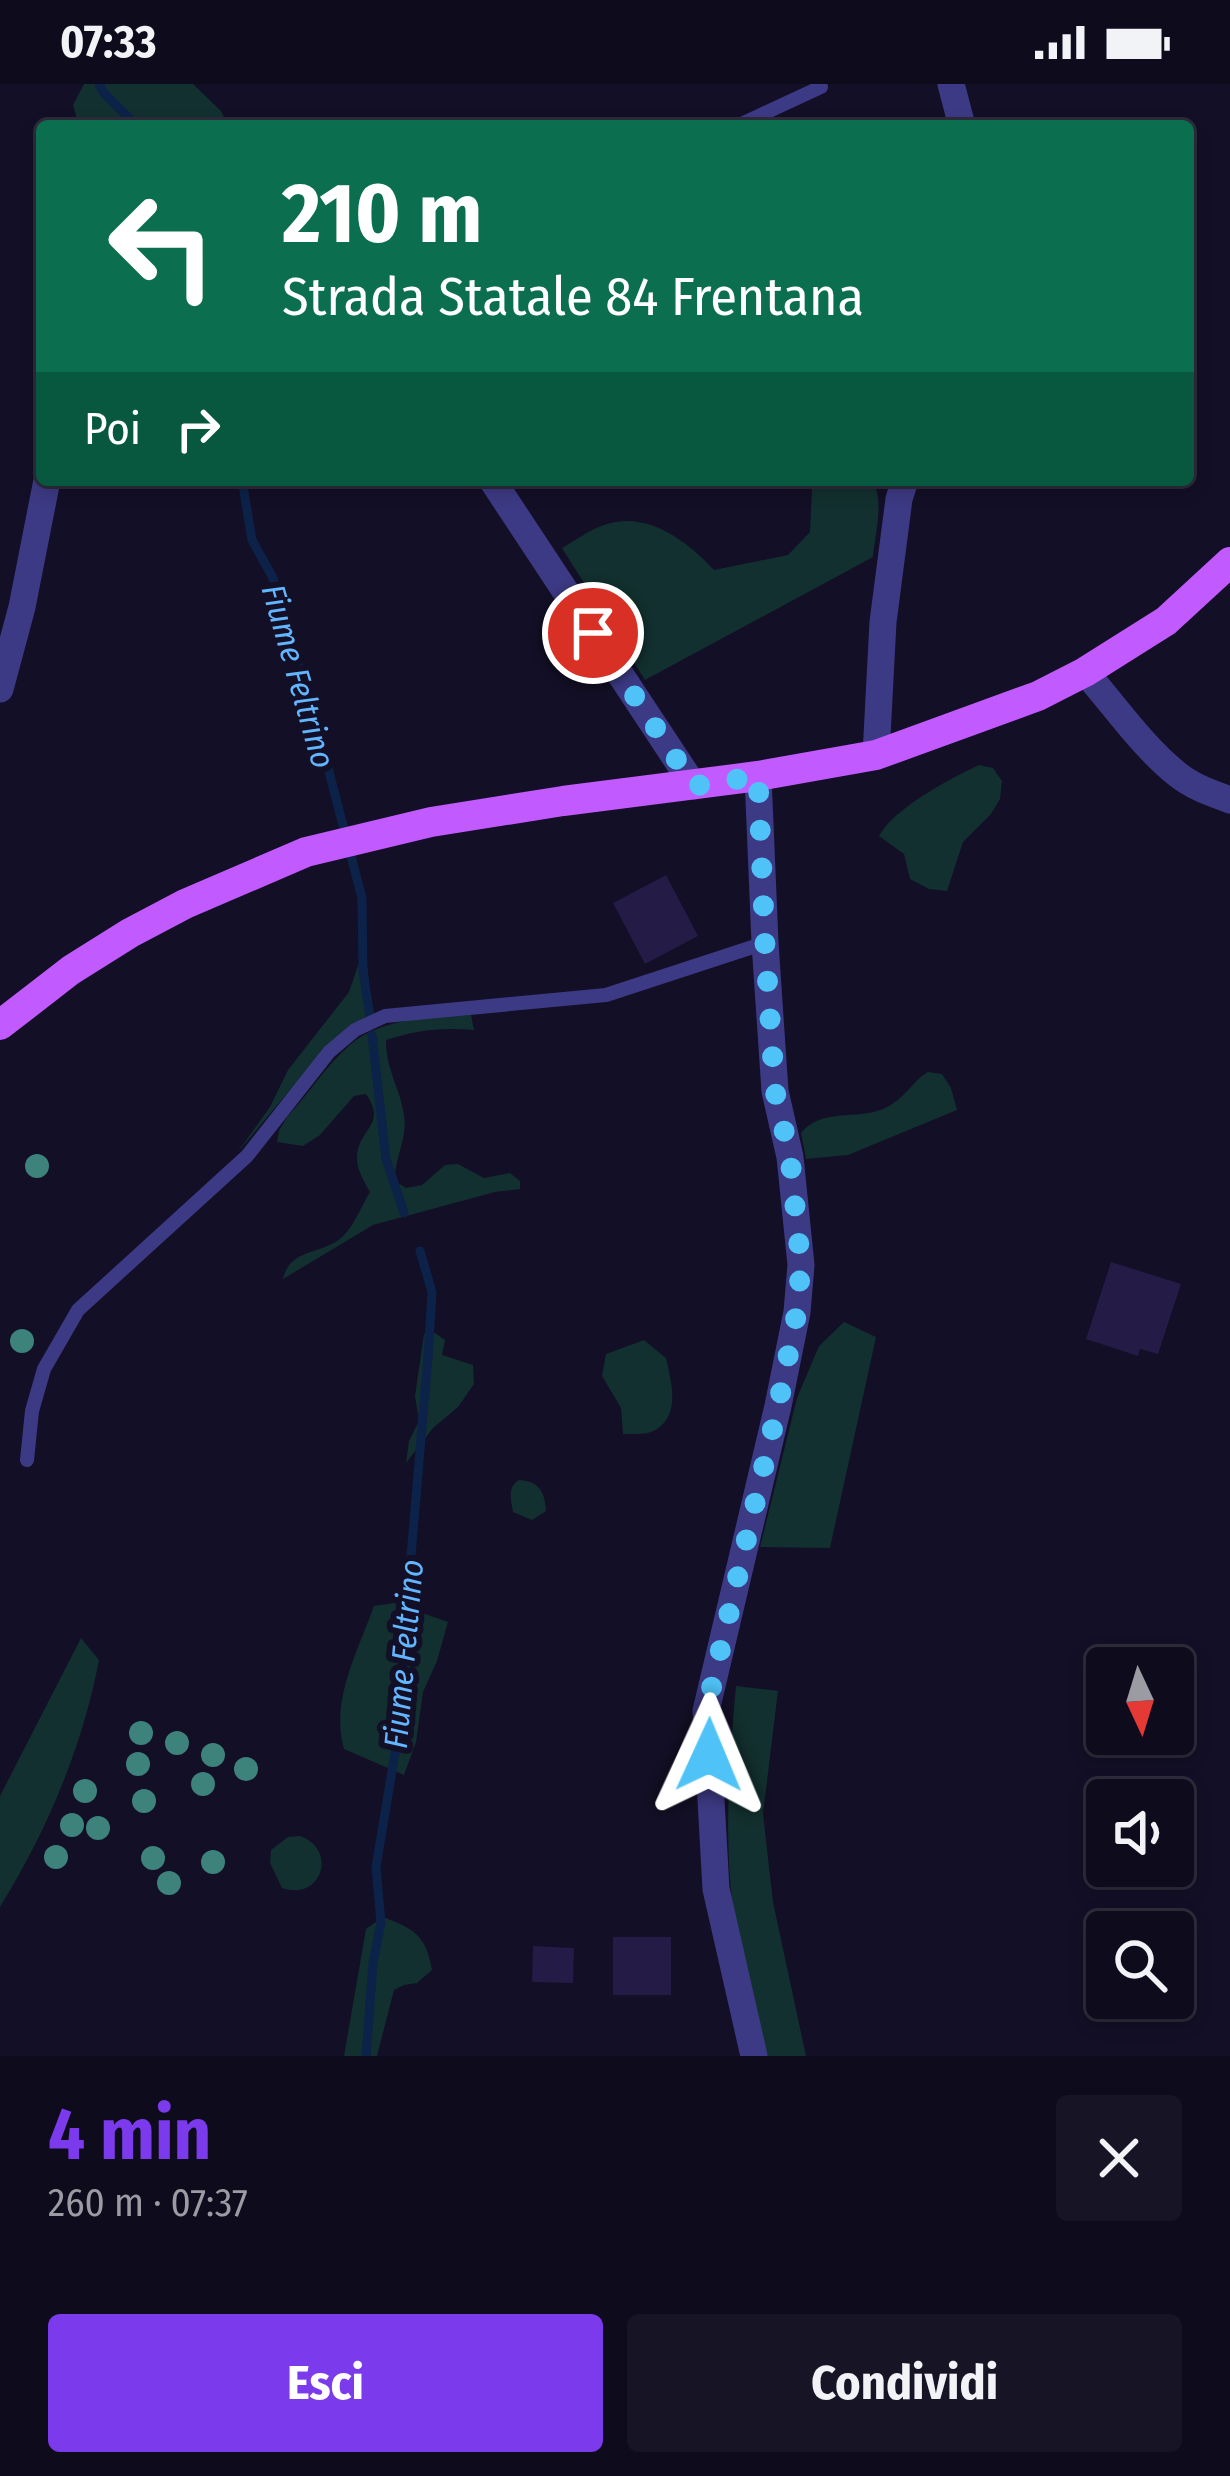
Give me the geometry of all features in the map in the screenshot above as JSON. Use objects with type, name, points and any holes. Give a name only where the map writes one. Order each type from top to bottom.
[{"type":"main road","points":[[0,1025],[71,970],[130,933],[306,852],[431,822],[694,786],[875,754],[1038,696],[1166,621],[1230,562]]},
{"type":"street","points":[[951,84],[960,120]]},
{"type":"street","points":[[0,688],[46,486]]},
{"type":"street","points":[[496,486],[694,786]]},
{"type":"street","points":[[875,754],[883,622],[903,486]]},
{"type":"street","points":[[1085,672],[1179,776],[1230,800]]},
{"type":"street","points":[[754,2056],[716,1889],[706,1711],[778,1406],[797,1312],[801,1265],[790,1157],[775,1091],[758,776]]},
{"type":"lane","points":[[750,120],[821,87]]},
{"type":"lane","points":[[27,1460],[32,1412],[44,1369],[78,1310],[247,1156],[329,1052],[355,1030],[385,1016],[606,995],[765,944]]},
{"type":"green space","points":[[84,84],[193,84],[225,120],[77,120],[73,105]]},
{"type":"green space","points":[[875,486],[879,507],[873,557],[645,680],[562,548],[620,521],[665,531],[714,570],[788,555],[810,532],[812,489]]},
{"type":"green space","points":[[979,765],[993,768],[1002,781],[1000,799],[963,842],[947,891],[929,889],[910,879],[904,854],[879,836],[909,805]]},
{"type":"green space","points":[[365,945],[372,1012],[317,1061],[237,1153],[270,1107],[288,1070],[349,992]]},
{"type":"green space","points":[[471,1015],[474,1030],[429,1030],[386,1040],[405,1124],[395,1181],[406,1188],[422,1185],[445,1165],[458,1164],[484,1178],[510,1173],[520,1181],[520,1189],[373,1225],[283,1279],[291,1263],[347,1232],[370,1192],[357,1155],[374,1113],[366,1094],[354,1096],[320,1135],[303,1146],[277,1142],[287,1117],[363,1035],[408,1020]]},
{"type":"green space","points":[[928,1072],[942,1074],[957,1110],[848,1155],[806,1159],[801,1133],[809,1125],[883,1109]]},
{"type":"green space","points":[[844,1322],[876,1337],[830,1548],[760,1547],[797,1398],[819,1346]]},
{"type":"green space","points":[[432,1331],[445,1340],[442,1355],[473,1365],[474,1384],[406,1463],[409,1441],[419,1421],[415,1396],[424,1334]]},
{"type":"green space","points":[[644,1340],[666,1358],[671,1408],[653,1431],[623,1434],[621,1408],[602,1376],[606,1354]]},
{"type":"green space","points":[[519,1480],[537,1486],[544,1499],[546,1511],[532,1520],[513,1512],[511,1490]]},
{"type":"green space","points":[[394,1603],[448,1622],[423,1692],[416,1742],[404,1775],[344,1749],[341,1731],[348,1676],[374,1606]]},
{"type":"green space","points":[[81,1638],[99,1660],[83,1724],[47,1819],[0,1907],[0,1796]]},
{"type":"green space","points":[[736,1686],[778,1691],[763,1814],[773,1902],[806,2056],[766,2056],[739,1947],[728,1849]]},
{"type":"green space","points":[[300,1836],[319,1852],[320,1872],[307,1888],[282,1888],[270,1863],[271,1850],[288,1837]]},
{"type":"green space","points":[[383,1917],[417,1935],[432,1970],[417,1983],[394,1990],[377,2056],[344,2056],[366,1929]]},
{"type":"building","points":[[666,875],[698,936],[645,964],[613,903]]},
{"type":"building","points":[[1111,1262],[1181,1284],[1158,1354],[1140,1349],[1138,1356],[1086,1339]]},
{"type":"building","points":[[613,1937],[671,1937],[671,1995],[613,1995]]},
{"type":"building","points":[[533,1946],[574,1948],[573,1983],[532,1982]]},
{"type":"waterway","name":"Fiume Feltrino","points":[[99,84],[131,120]]},
{"type":"waterway","name":"Fiume Feltrino","points":[[243,486],[252,540],[273,578],[362,898],[363,972],[370,1016]]},
{"type":"waterway","name":"Fiume Feltrino","points":[[372,1035],[386,1159],[404,1213]]},
{"type":"waterway","name":"Fiume Feltrino","points":[[366,2056],[381,1923],[376,1867],[398,1735],[428,1357],[432,1292],[420,1251]]},
{"type":"route","points":[[593,633],[694,786],[758,776],[775,1091],[790,1157],[801,1265],[797,1312],[778,1406],[706,1711],[709,1755]]}]
